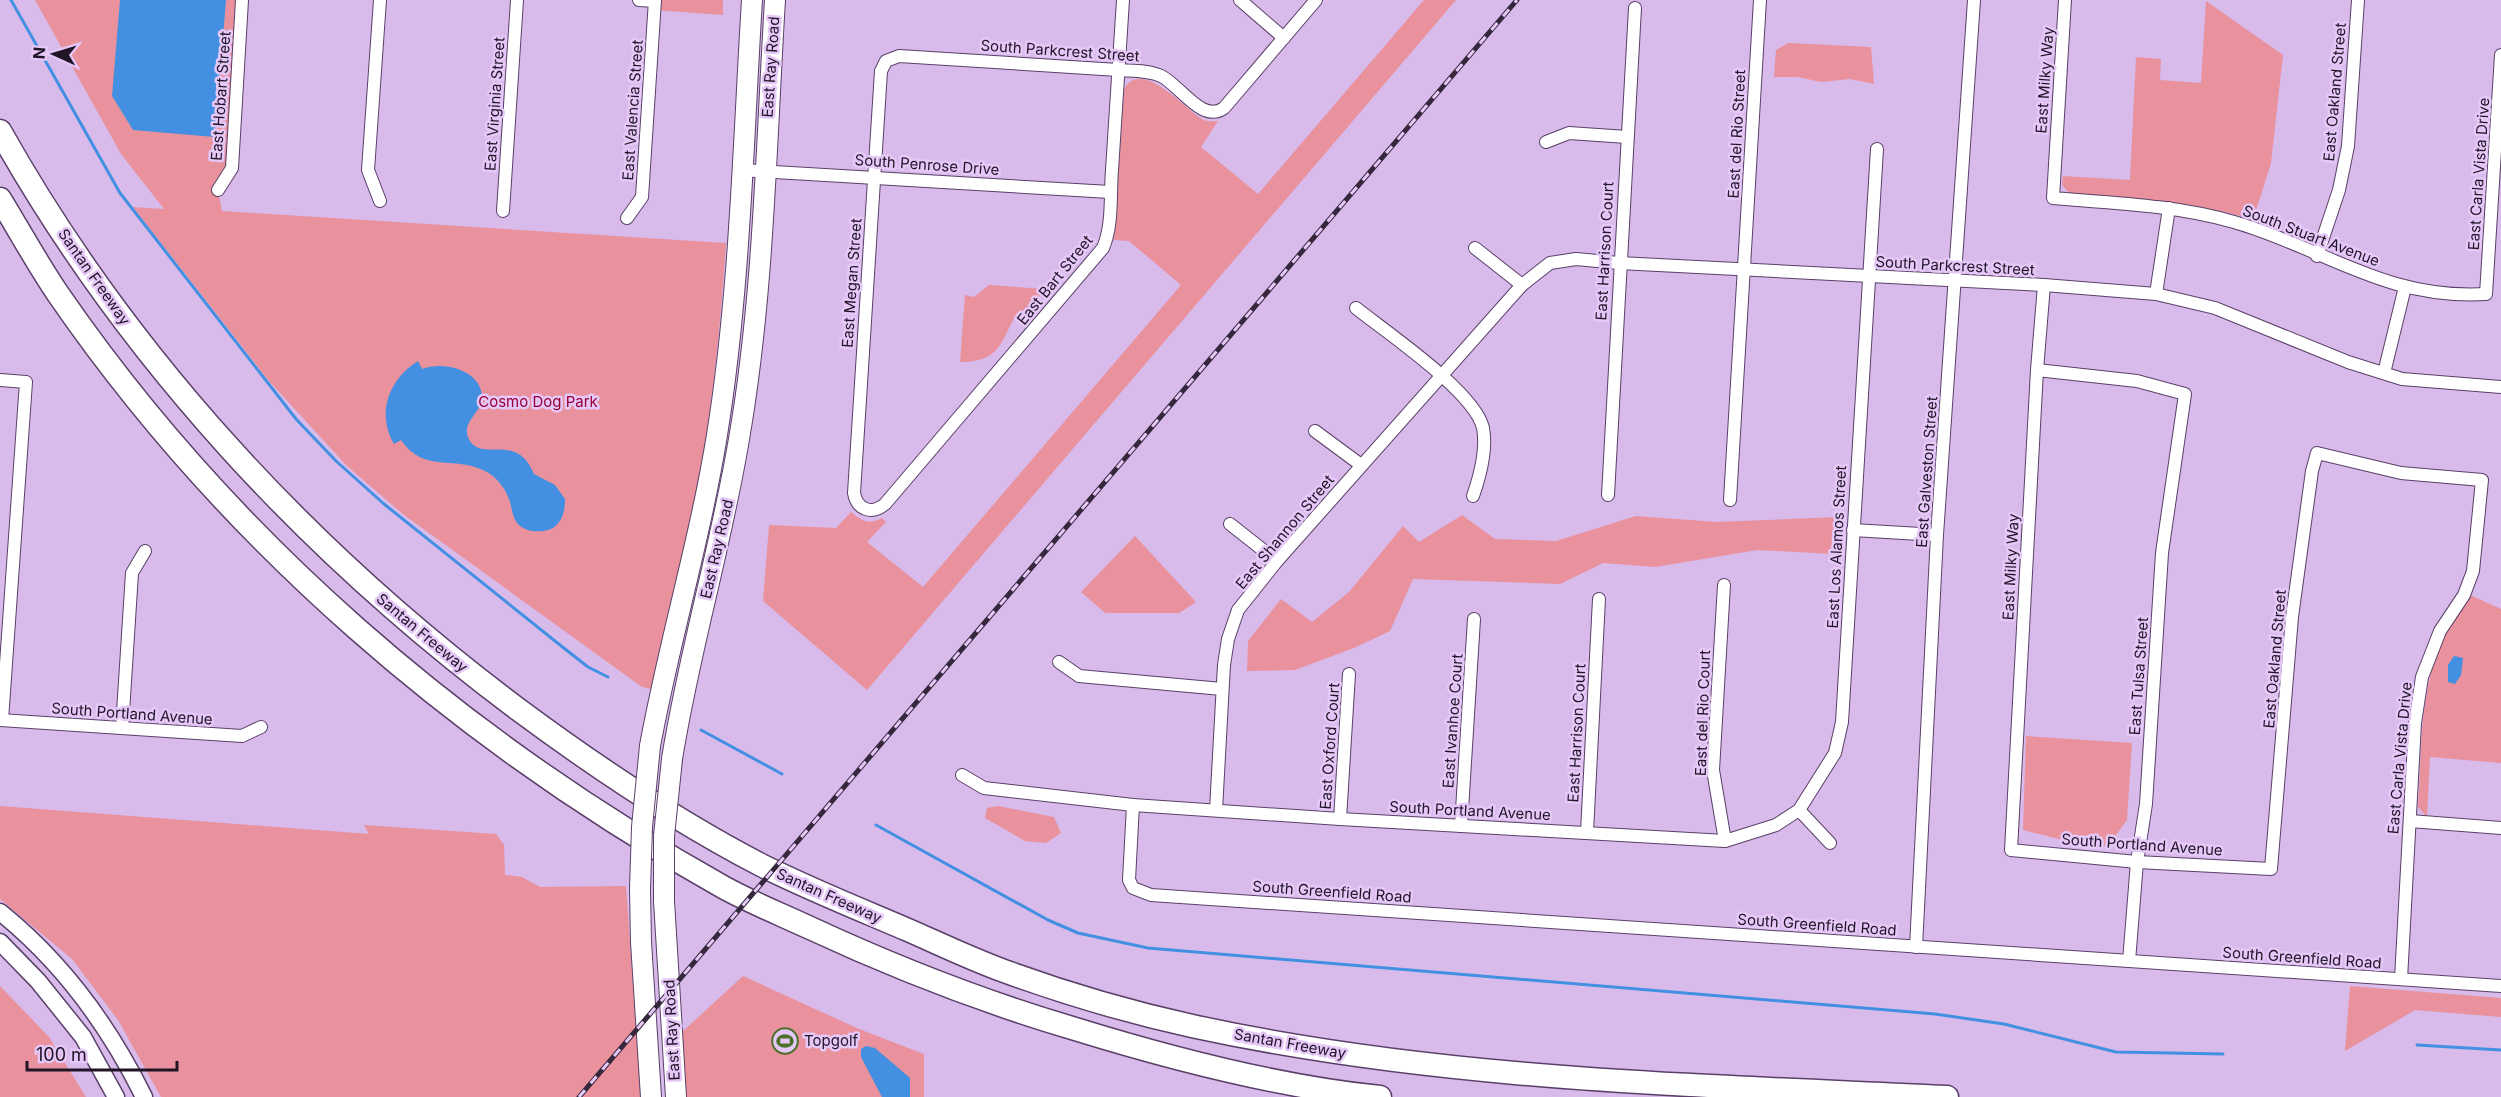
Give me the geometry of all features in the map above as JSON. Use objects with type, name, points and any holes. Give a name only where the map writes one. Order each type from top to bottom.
[{"type":"highway","name":"Santan Freeway","points":[[0,131],[32,187],[93,279],[158,366],[278,500],[346,568],[471,674],[573,750],[684,822],[763,866],[1002,970],[1078,995],[1189,1025],[1390,1061],[1554,1078],[1947,1097]]},
{"type":"highway","points":[[0,199],[57,292],[117,373],[223,499],[369,641],[471,723],[579,799],[725,888],[866,954],[978,999],[1127,1045],[1219,1068],[1352,1094],[1380,1097]]},
{"type":"main road","name":"East Ray Road","points":[[651,1097],[641,942],[642,827],[650,746],[662,682],[703,508],[717,434],[728,342],[752,0]]},
{"type":"main road","name":"East Ray Road","points":[[676,1097],[664,901],[665,824],[672,759],[684,691],[718,550],[740,438],[753,344],[775,0]]},
{"type":"main road","points":[[0,912],[50,959],[82,996],[118,1048],[144,1097]]},
{"type":"main road","points":[[0,942],[38,981],[83,1037],[116,1097]]},
{"type":"street","name":"East Hobart Street","points":[[218,190],[232,168],[242,0]]},
{"type":"street","points":[[380,0],[368,170],[380,201]]},
{"type":"street","name":"East Virginia Street","points":[[503,211],[517,0]]},
{"type":"street","points":[[639,0],[655,1]]},
{"type":"street","name":"East Bart Street","points":[[864,509],[876,510],[884,506],[1097,256],[1108,233],[1123,0]]},
{"type":"street","points":[[1240,0],[1284,38],[1316,0]]},
{"type":"street","name":"East del Rio Street","points":[[1745,269],[1760,0]]},
{"type":"street","name":"East Galveston Street","points":[[1916,947],[1937,535],[1974,0]]},
{"type":"street","name":"East Milky Way","points":[[2053,198],[2065,0]]},
{"type":"street","name":"East Oakland Street","points":[[2317,256],[2339,190],[2348,146],[2358,0]]},
{"type":"street","name":"East Valencia Street","points":[[627,218],[642,197],[655,1]]},
{"type":"street","name":"East Harrison Court","points":[[1608,495],[1619,263],[1635,8]]},
{"type":"street","name":"South Parkcrest Street","points":[[889,58],[899,56],[1118,70],[1158,75],[1169,81],[1203,110],[1216,112],[1224,108],[1284,38]]},
{"type":"street","name":"East Carla Vista Drive","points":[[2486,294],[2501,55]]},
{"type":"street","name":"East Megan Street","points":[[864,509],[857,504],[854,493],[881,70],[889,58]]},
{"type":"street","points":[[1546,142],[1569,133],[1627,137]]},
{"type":"street","name":"East Los Alamos Street","points":[[1799,810],[1834,753],[1842,722],[1877,149]]},
{"type":"street","name":"South Penrose Drive","points":[[741,170],[1110,192]]},
{"type":"street","name":"South Stuart Avenue","points":[[2053,198],[2169,208],[2234,222],[2362,274],[2405,287],[2461,296],[2486,294]]},
{"type":"street","points":[[2156,294],[2169,208]]},
{"type":"street","points":[[1475,248],[1522,285]]},
{"type":"street","name":"South Parkcrest Street","points":[[1441,376],[1522,285],[1550,263],[1576,258],[1619,263],[2044,285],[2156,294],[2215,308],[2348,362],[2402,379],[2501,387]]},
{"type":"street","points":[[1730,500],[1745,269]]},
{"type":"street","name":"East Milky Way","points":[[2011,850],[2037,370],[2044,285]]},
{"type":"street","points":[[2384,373],[2405,287]]},
{"type":"street","points":[[1356,308],[1441,376],[1474,407],[1483,428],[1482,471],[1473,496]]},
{"type":"street","name":"East Tulsa Street","points":[[2037,370],[2137,381],[2185,394],[2162,553],[2146,804],[2137,862],[2129,961]]},
{"type":"street","name":"East Shannon Street","points":[[1216,810],[1222,690],[1228,639],[1238,610],[1277,561],[1441,376]]},
{"type":"street","points":[[0,380],[26,382],[1,720]]},
{"type":"street","points":[[1315,431],[1361,465]]},
{"type":"street","name":"East Oakland Street","points":[[2271,869],[2292,617],[2312,471],[2317,453],[2401,473],[2482,480]]},
{"type":"street","name":"East Carla Vista Drive","points":[[2401,979],[2415,723],[2422,677],[2440,631],[2464,595],[2473,571],[2482,480]]},
{"type":"street","points":[[1230,524],[1277,561]]},
{"type":"street","points":[[1853,530],[1937,535]]},
{"type":"street","points":[[123,728],[132,573],[145,550]]},
{"type":"street","name":"East del Rio Court","points":[[1724,585],[1713,770],[1725,841]]},
{"type":"street","name":"East Harrison Court","points":[[1587,832],[1599,599]]},
{"type":"street","name":"East Ivanhoe Court","points":[[1461,826],[1474,619]]},
{"type":"street","points":[[1059,662],[1079,676],[1222,690]]},
{"type":"street","name":"East Oxford Court","points":[[1340,819],[1349,674]]},
{"type":"street","name":"South Portland Avenue","points":[[1,720],[242,736],[261,727]]},
{"type":"street","name":"South Portland Avenue","points":[[962,775],[984,788],[1133,805],[1725,841],[1776,825],[1799,810]]},
{"type":"street","name":"South Greenfield Road","points":[[1133,805],[1129,880],[1133,888],[1151,895],[2501,986]]},
{"type":"street","points":[[1799,810],[1830,843]]},
{"type":"street","points":[[2410,821],[2501,828]]},
{"type":"street","name":"South Portland Avenue","points":[[2011,850],[2137,862],[2271,869]]},
{"type":"green space","name":"Cosmo Dog Park","points":[[35,0],[242,0],[232,168],[218,191],[222,211],[726,243],[714,378],[705,445],[693,511],[651,689],[642,687],[404,515],[347,466],[268,380],[133,207],[164,209],[121,154]]},
{"type":"green space","points":[[655,0],[723,0],[723,15],[654,10]]},
{"type":"green space","points":[[1424,0],[1456,0],[867,690],[763,601],[769,525],[836,528],[851,512],[866,521],[882,518],[886,522],[867,542],[923,587],[1181,285],[1129,241],[1114,240],[1124,89],[1132,81],[1142,79],[1153,82],[1204,120],[1218,121],[1201,147],[1258,194]]},
{"type":"green space","points":[[2206,1],[2283,55],[2271,163],[2253,220],[2208,208],[2140,199],[2071,195],[2062,185],[2063,176],[2130,180],[2136,57],[2161,59],[2160,80],[2201,83]]},
{"type":"green space","points":[[1788,43],[1871,47],[1874,84],[1850,79],[1821,82],[1798,77],[1774,77],[1776,50]]},
{"type":"green space","points":[[989,285],[1046,289],[1031,309],[1017,313],[998,348],[992,354],[974,361],[960,362],[965,295],[974,297]]},
{"type":"green space","points":[[1462,515],[1495,539],[1556,541],[1636,516],[1717,522],[1838,517],[1833,554],[1757,550],[1655,567],[1603,563],[1560,584],[1413,579],[1390,631],[1354,648],[1295,670],[1247,671],[1248,641],[1281,599],[1312,622],[1349,592],[1403,526],[1419,542]]},
{"type":"green space","points":[[1135,536],[1196,602],[1179,613],[1105,613],[1081,592]]},
{"type":"green space","points":[[2470,595],[2501,609],[2501,763],[2430,757],[2427,817],[2418,807],[2423,721],[2430,679],[2443,638]]},
{"type":"green space","points":[[2026,736],[2132,743],[2127,820],[2108,846],[2071,842],[2023,830]]},
{"type":"green space","points":[[0,806],[369,834],[364,825],[496,834],[504,845],[505,875],[522,877],[540,887],[626,886],[641,1097],[161,1097],[118,1020],[72,959],[0,899]]},
{"type":"green space","points":[[998,806],[1054,817],[1061,833],[1046,843],[1025,841],[985,818],[987,808]]},
{"type":"green space","name":"Topgolf","points":[[743,976],[859,1029],[924,1054],[924,1097],[685,1097],[681,1033]]},
{"type":"green space","points":[[0,986],[49,1037],[86,1097],[0,1097]]},
{"type":"green space","points":[[2350,986],[2501,998],[2501,1017],[2415,1010],[2345,1051]]},
{"type":"water","points":[[120,0],[226,0],[215,137],[133,130],[112,96]]},
{"type":"water","points":[[418,361],[422,369],[449,367],[467,373],[474,379],[479,386],[482,401],[467,428],[470,441],[476,447],[519,454],[527,461],[534,474],[555,485],[565,499],[565,503],[561,519],[553,528],[535,531],[521,527],[515,519],[503,488],[485,471],[462,464],[430,461],[419,457],[401,440],[394,444],[386,420],[388,398],[399,377]]},
{"type":"water","points":[[2454,656],[2463,658],[2461,675],[2455,684],[2448,682],[2448,665]]},
{"type":"water","points":[[866,1046],[875,1048],[910,1078],[910,1097],[882,1097],[861,1057],[861,1049]]},
{"type":"waterway","points":[[11,0],[120,193],[296,419],[336,461],[384,504],[588,667],[608,677]]},
{"type":"waterway","points":[[701,730],[782,774]]},
{"type":"waterway","points":[[876,825],[1048,920],[1078,933],[1148,948],[1935,1014],[2004,1024],[2116,1052],[2223,1054]]},
{"type":"waterway","points":[[2417,1045],[2501,1050]]},
{"type":"railway","points":[[579,1097],[1517,0]]},
{"type":"place","name":"Topgolf","points":[[785,1041]]}]
